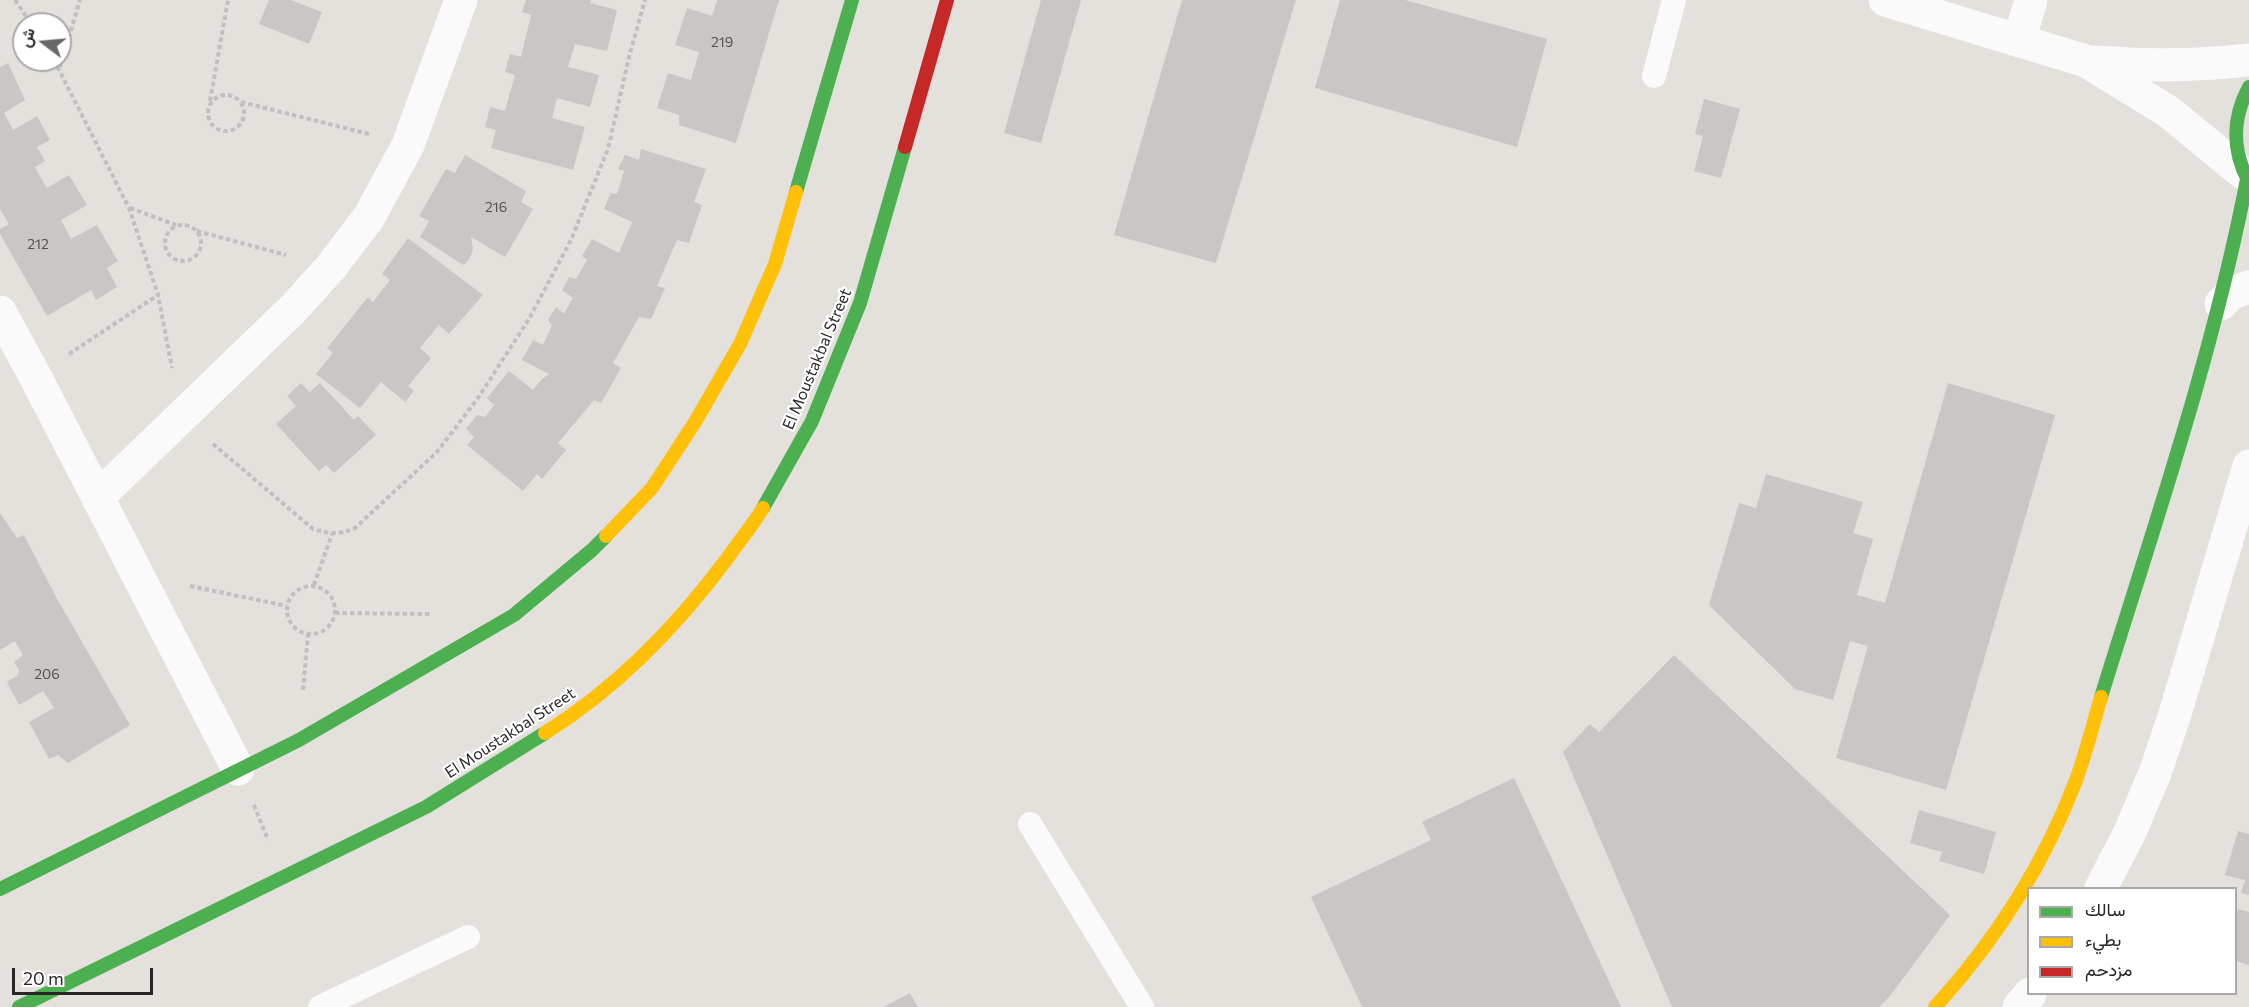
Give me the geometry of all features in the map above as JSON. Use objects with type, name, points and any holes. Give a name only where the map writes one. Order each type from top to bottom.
[{"type":"street","points":[[98,497],[293,309],[331,267],[369,217],[408,144],[461,0]]},
{"type":"street","points":[[0,889],[299,740],[514,615],[592,550],[652,488],[695,423],[740,344],[775,264],[852,0]]},
{"type":"street","name":"El Moustakbal Street","points":[[19,1007],[426,807],[570,717],[638,661],[704,591],[758,516],[812,421],[860,303],[946,0]]},
{"type":"street","points":[[1885,0],[2086,62],[2169,112],[2246,178]]},
{"type":"street","points":[[2019,41],[2031,0]]},
{"type":"street","points":[[2086,62],[2168,65],[2249,60]]},
{"type":"street","points":[[2027,887],[2055,832],[2076,779],[2221,304],[2246,178],[2236,147],[2237,120],[2249,87]]},
{"type":"street","points":[[2221,304],[2230,294],[2249,287]]},
{"type":"street","points":[[0,312],[238,769]]},
{"type":"street","points":[[2102,887],[2130,832],[2155,773],[2175,714],[2249,466]]},
{"type":"street","points":[[1935,1007],[1963,978],[1998,932],[2027,887]]},
{"type":"street","points":[[2019,1007],[2028,995]]},
{"type":"lane","points":[[1654,76],[1674,0]]},
{"type":"lane","points":[[1030,824],[1142,1007]]},
{"type":"lane","points":[[320,1007],[468,937]]},
{"type":"path","points":[[72,27],[80,0]]},
{"type":"path","points":[[228,0],[207,113],[211,124],[221,131],[232,131],[242,124],[246,113],[242,102]]},
{"type":"path","points":[[210,102],[220,95],[232,95],[242,102],[408,144]]},
{"type":"path","points":[[129,208],[176,225],[188,224],[197,231],[331,267]]},
{"type":"path","points":[[176,225],[167,233],[164,244],[168,255],[178,261],[189,260],[199,253],[201,242],[197,231]]},
{"type":"path","points":[[35,376],[158,295]]},
{"type":"path","points":[[314,585],[332,534]]},
{"type":"path","points":[[137,575],[287,606]]},
{"type":"path","points":[[314,585],[326,590],[334,600],[335,613],[330,624],[321,632],[308,634],[296,630],[288,619],[287,606],[292,595],[302,587],[314,585]]},
{"type":"path","points":[[335,613],[431,614]]},
{"type":"path","points":[[238,769],[284,876]]},
{"type":"building","points":[[269,0],[291,0],[322,12],[309,44],[259,24]]},
{"type":"building","points":[[526,0],[591,0],[590,3],[617,10],[607,51],[575,44],[568,67],[599,75],[590,107],[557,98],[552,118],[585,127],[573,170],[491,148],[496,130],[485,127],[490,107],[505,111],[515,75],[505,72],[510,54],[521,57],[531,15],[522,12]]},
{"type":"building","points":[[717,0],[779,0],[736,143],[679,125],[679,115],[657,108],[668,73],[691,80],[699,52],[675,45],[687,8],[712,16]]},
{"type":"building","points":[[1041,0],[1081,0],[1041,143],[1004,133]]},
{"type":"building","points":[[1182,0],[1296,0],[1216,263],[1114,235]]},
{"type":"building","points":[[1340,0],[1405,0],[1547,39],[1517,147],[1315,88]]},
{"type":"building","points":[[8,63],[25,100],[4,113],[13,130],[37,116],[50,140],[37,147],[45,161],[35,167],[47,188],[69,175],[87,205],[61,220],[71,239],[97,225],[118,261],[107,268],[117,287],[96,300],[91,290],[47,316],[0,234],[0,229],[9,224],[0,209],[0,67]]},
{"type":"building","points":[[1704,99],[1740,109],[1721,178],[1694,171],[1703,136],[1695,134]]},
{"type":"building","points":[[641,149],[706,169],[694,202],[702,205],[689,243],[677,240],[657,286],[665,288],[651,319],[639,317],[613,363],[621,368],[601,403],[594,400],[558,443],[566,450],[542,479],[537,474],[523,491],[467,445],[474,437],[466,429],[477,415],[485,417],[494,405],[487,398],[509,371],[533,390],[549,374],[522,360],[533,340],[543,345],[552,325],[548,320],[556,307],[564,314],[573,298],[562,290],[569,277],[576,279],[587,260],[582,256],[592,239],[619,253],[632,222],[604,209],[611,193],[617,194],[624,171],[618,169],[625,155],[639,160]]},
{"type":"building","points":[[465,155],[526,191],[521,202],[533,209],[505,257],[471,237],[473,250],[469,260],[463,265],[420,237],[429,221],[419,216],[446,169],[455,173]]},
{"type":"building","points":[[408,238],[483,295],[449,334],[439,325],[420,348],[431,358],[408,386],[414,391],[405,402],[381,382],[360,408],[316,374],[333,353],[327,348],[368,297],[373,302],[390,280],[382,274]]},
{"type":"building","points":[[301,383],[310,392],[320,383],[354,420],[358,416],[376,435],[334,473],[326,465],[319,471],[276,424],[296,406],[287,396]]},
{"type":"building","points":[[1948,383],[2055,415],[1946,790],[1836,758],[1868,646],[1850,641],[1833,700],[1795,689],[1709,605],[1739,503],[1756,508],[1766,474],[1863,502],[1853,533],[1873,539],[1857,595],[1885,603]]},
{"type":"building","points":[[0,513],[17,538],[24,535],[56,597],[130,725],[68,763],[58,755],[49,759],[29,722],[54,708],[43,691],[19,705],[7,682],[18,675],[19,670],[14,662],[23,655],[15,641],[0,650]]},
{"type":"building","points":[[1674,655],[1950,915],[1890,996],[1879,1007],[1672,1007],[1563,752],[1590,724],[1599,732]]},
{"type":"building","points":[[1514,778],[1621,1007],[1362,1007],[1311,897],[1431,840],[1422,822]]},
{"type":"building","points":[[1919,810],[1996,832],[1984,874],[1939,861],[1942,852],[1910,843]]},
{"type":"building","points":[[2238,831],[2249,834],[2249,895],[2241,893],[2245,880],[2225,875]]},
{"type":"building","points":[[2238,909],[2249,912],[2249,965],[2237,961]]},
{"type":"building","points":[[910,993],[918,1007],[884,1007]]},
{"type":"traffic: fast","points":[[796,192],[852,0]]},
{"type":"traffic: fast","points":[[2249,87],[2239,111],[2236,134],[2239,158],[2249,182]]},
{"type":"traffic: fast","points":[[763,508],[812,421],[860,303],[905,147]]},
{"type":"traffic: fast","points":[[2101,697],[2200,375],[2247,179]]},
{"type":"traffic: fast","points":[[0,889],[299,740],[514,615],[606,536]]},
{"type":"traffic: fast","points":[[19,1007],[426,807],[545,733]]},
{"type":"traffic: slow","points":[[606,536],[652,488],[695,422],[740,344],[775,264],[796,192]]},
{"type":"traffic: slow","points":[[545,733],[597,696],[645,654],[709,582],[763,508]]},
{"type":"traffic: slow","points":[[1935,1007],[1998,928],[2033,872],[2076,780],[2101,697]]},
{"type":"traffic: jam","points":[[905,147],[947,0]]}]
